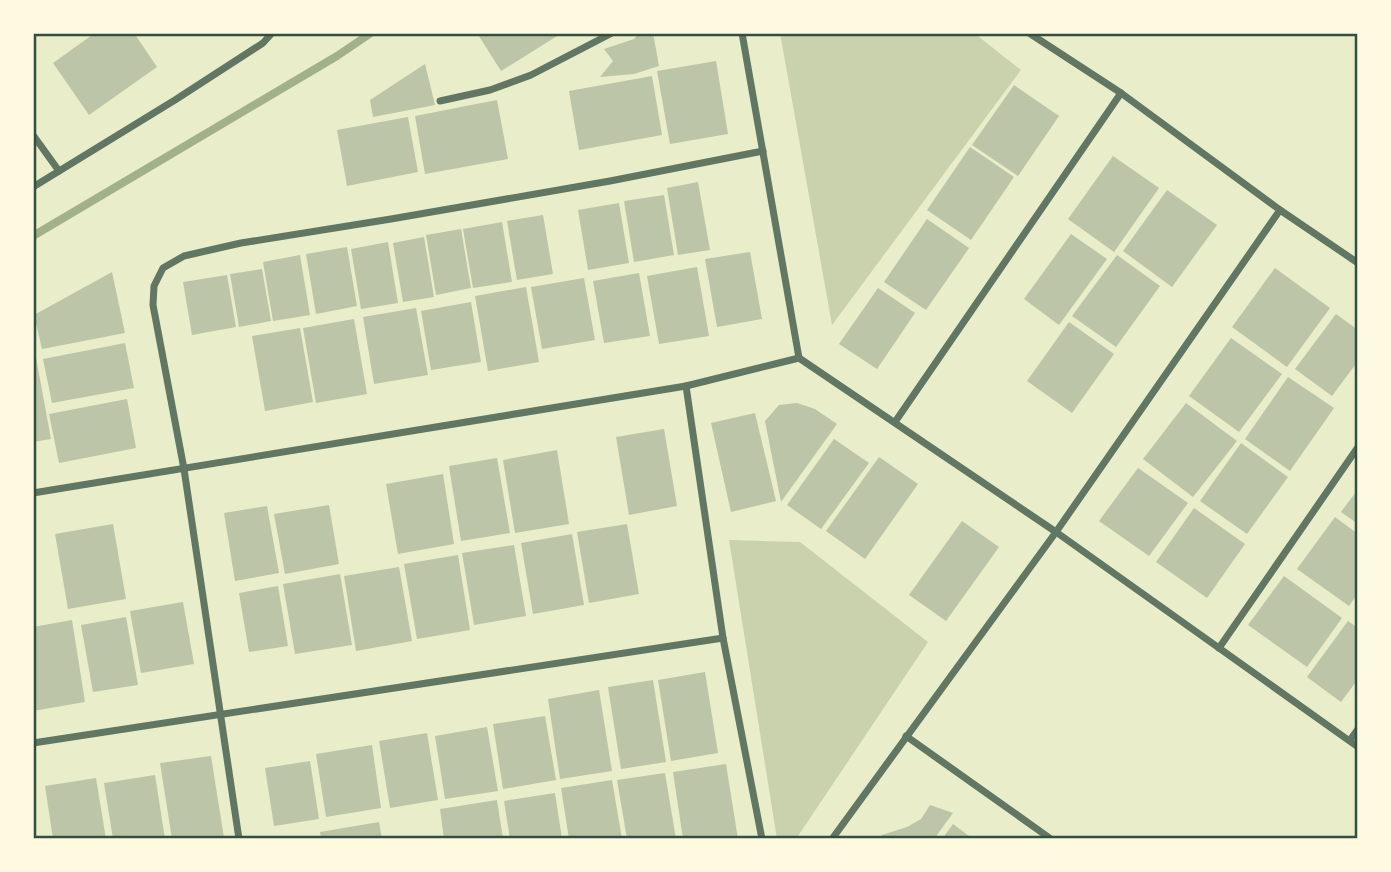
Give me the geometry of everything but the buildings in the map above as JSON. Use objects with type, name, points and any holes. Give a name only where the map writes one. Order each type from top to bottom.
[{"type":"street","points":[[33,187],[175,100],[263,43],[272,33]]},
{"type":"street","points":[[440,101],[490,90],[531,75],[612,33]]},
{"type":"street","points":[[742,33],[799,358],[1056,532],[1358,747]]},
{"type":"street","points":[[1030,33],[1121,93],[1280,210],[1358,262]]},
{"type":"street","points":[[895,422],[1121,93]]},
{"type":"street","points":[[33,135],[59,171]]},
{"type":"street","points":[[239,839],[184,469],[153,305],[154,286],[163,268],[184,256],[241,243],[583,186],[762,150]]},
{"type":"street","points":[[832,839],[1056,532],[1280,210]]},
{"type":"street","points":[[33,493],[686,386],[799,358]]},
{"type":"street","points":[[686,386],[723,638],[762,839]]},
{"type":"street","points":[[1219,648],[1358,447]]},
{"type":"street","points":[[33,743],[723,638]]},
{"type":"street","points":[[1350,740],[1358,729]]},
{"type":"street","points":[[906,736],[1051,839]]},
{"type":"green space","points":[[780,33],[974,33],[1021,70],[832,325]]},
{"type":"green space","points":[[729,540],[800,542],[928,642],[796,839],[777,839]]},
{"type":"waterway","points":[[33,236],[337,56],[371,33]]}]
